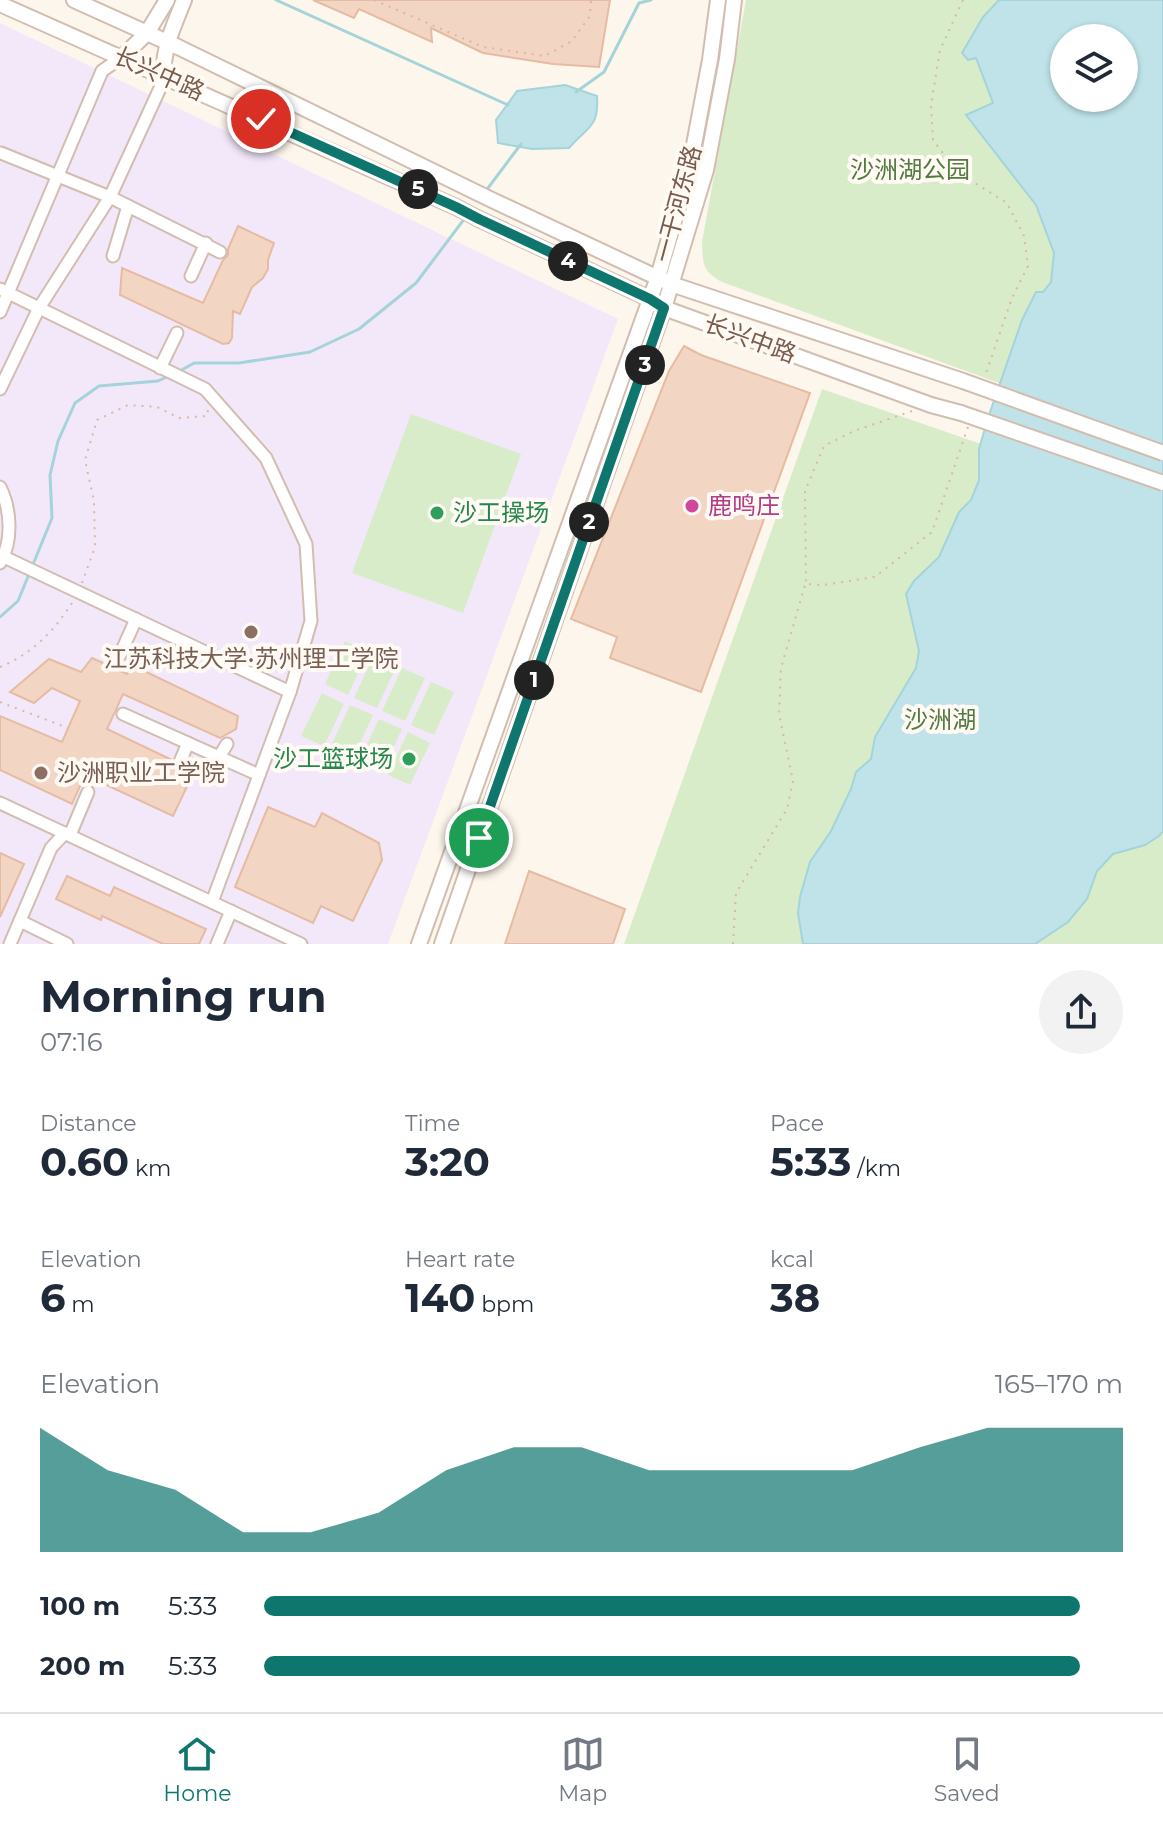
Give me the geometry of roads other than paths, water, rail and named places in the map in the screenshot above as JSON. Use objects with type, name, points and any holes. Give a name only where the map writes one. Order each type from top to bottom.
[{"type":"street","name":"长兴中路","points":[[74,0],[665,280],[1163,453]]},
{"type":"street","points":[[0,312],[4,291],[58,177],[102,71],[147,33],[167,0]]},
{"type":"street","points":[[0,389],[39,308],[110,197],[161,86],[167,42],[184,0]]},
{"type":"street","name":"一干河东路","points":[[442,944],[664,308],[665,280],[690,166],[718,0]]},
{"type":"street","name":"一干河东路","points":[[419,944],[650,299],[665,280],[706,170],[727,59],[734,0]]},
{"type":"street","name":"长兴中路","points":[[0,4],[456,207],[664,308],[931,405],[1163,483]]},
{"type":"street","points":[[1,153],[110,197],[220,252]]},
{"type":"street","points":[[113,256],[128,206]]},
{"type":"street","points":[[191,276],[206,243]]},
{"type":"street","points":[[4,291],[205,389],[266,458],[306,544],[311,621],[290,692],[212,902]]},
{"type":"street","points":[[163,369],[177,333]]},
{"type":"street","points":[[0,487],[6,498],[10,528],[2,560],[38,573],[290,692]]},
{"type":"street","points":[[120,655],[136,619]]},
{"type":"street","points":[[123,714],[259,775]]},
{"type":"street","points":[[180,762],[188,743]]},
{"type":"street","points":[[219,757],[227,744]]},
{"type":"street","points":[[10,944],[51,848],[67,834],[88,792]]},
{"type":"street","points":[[0,803],[301,944]]},
{"type":"street","points":[[217,944],[231,911]]},
{"type":"street","points":[[20,921],[67,944]]},
{"type":"water","name":"沙洲湖","points":[[999,0],[1163,0],[1163,831],[1145,845],[1113,854],[1097,871],[1087,899],[1068,922],[1035,944],[803,944],[798,913],[810,862],[831,831],[856,772],[871,759],[875,737],[916,668],[919,651],[906,594],[914,581],[939,557],[959,512],[971,500],[979,480],[979,449],[1022,320],[1036,292],[1043,292],[1051,282],[1054,253],[1036,205],[966,115],[993,103],[976,58],[968,60],[962,53],[983,17]]},
{"type":"water","points":[[565,85],[597,96],[594,121],[569,148],[532,149],[498,143],[496,120],[517,91]]},
{"type":"waterway","points":[[276,0],[508,105]]},
{"type":"waterway","points":[[576,92],[604,72],[639,3],[651,0]]},
{"type":"waterway","points":[[485,192],[521,144]]},
{"type":"waterway","points":[[178,372],[194,363],[239,363],[310,352],[359,329],[416,283],[465,218]]},
{"type":"waterway","points":[[0,617],[18,601],[52,518],[50,475],[58,441],[75,403],[99,386],[158,381],[171,375]]},
{"type":"place","name":"鹿鸣庄","points":[[692,506]]},
{"type":"place","name":"沙工操场","points":[[437,513]]},
{"type":"place","name":"江苏科技大学•苏州理工学院","points":[[251,632]]},
{"type":"place","name":"沙工篮球场","points":[[409,759]]},
{"type":"place","name":"沙洲职业工学院","points":[[41,773]]},
{"type":"park label","name":"沙洲湖公园","points":[[910,170]]}]
